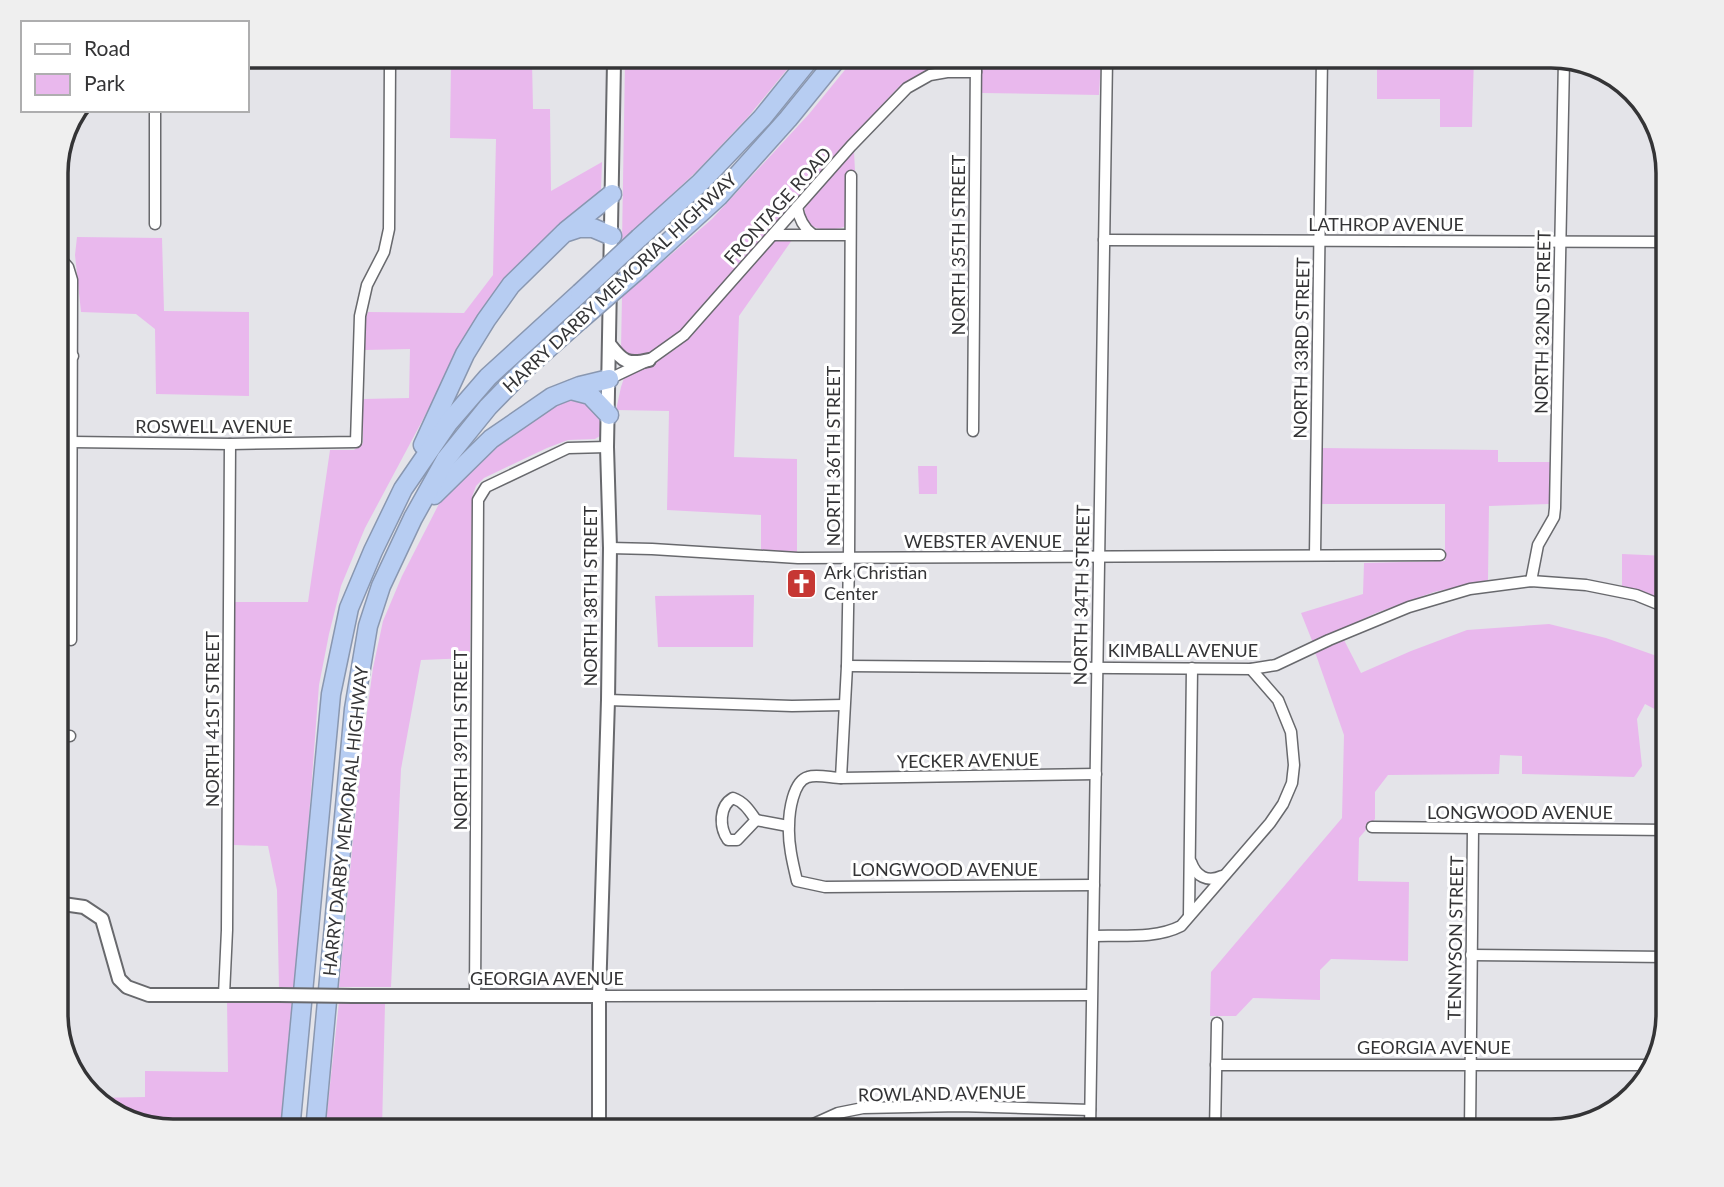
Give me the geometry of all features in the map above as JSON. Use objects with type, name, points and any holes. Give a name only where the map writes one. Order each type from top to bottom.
[{"type":"highway","name":"HARRY DARBY MEMORIAL HIGHWAY","points":[[291,1119],[331,694],[349,608],[402,489],[449,422],[488,377],[700,183],[762,118],[802,68]]},
{"type":"highway","name":"HARRY DARBY MEMORIAL HIGHWAY","points":[[316,1119],[354,709],[368,626],[381,586],[413,518],[446,459],[488,407],[525,369],[719,196],[789,119],[830,68]]},
{"type":"highway","points":[[402,489],[465,354],[486,320],[511,285],[564,233],[612,194]]},
{"type":"highway","points":[[564,233],[579,228],[593,228],[612,236]]},
{"type":"highway","points":[[413,518],[443,484],[491,439],[552,397],[609,379]]},
{"type":"highway","points":[[570,390],[590,396],[609,415]]},
{"type":"street","name":"ROSWELL AVENUE","points":[[72,442],[356,442],[360,316],[367,285],[384,252],[389,229],[390,68]]},
{"type":"street","name":"NORTH 38TH STREET","points":[[598,1119],[608,700],[610,548],[607,447],[614,68]]},
{"type":"street","name":"NORTH 35TH STREET","points":[[973,431],[976,68]]},
{"type":"street","name":"NORTH 34TH STREET","points":[[1090,1119],[1107,68]]},
{"type":"street","name":"NORTH 33RD STREET","points":[[1315,555],[1322,68]]},
{"type":"street","name":"NORTH 32ND STREET","points":[[1531,580],[1538,545],[1554,517],[1555,508],[1564,69]]},
{"type":"street","name":"FRONTAGE ROAD","points":[[609,379],[649,360],[684,335],[851,146],[907,88],[930,75],[976,72]]},
{"type":"street","points":[[155,112],[155,224]]},
{"type":"street","name":"NORTH 36TH STREET","points":[[841,778],[849,558],[851,176]]},
{"type":"street","points":[[797,207],[801,222],[812,234]]},
{"type":"street","points":[[773,234],[850,234]]},
{"type":"street","name":"LATHROP AVENUE","points":[[1104,240],[1656,242]]},
{"type":"street","points":[[68,267],[72,280],[73,356],[71,640]]},
{"type":"street","points":[[610,345],[620,358],[628,362],[649,360]]},
{"type":"street","points":[[68,356],[73,356]]},
{"type":"street","name":"NORTH 41ST STREET","points":[[224,995],[228,916],[230,444]]},
{"type":"street","name":"NORTH 39TH STREET","points":[[475,996],[478,500],[486,487],[568,448],[607,447]]},
{"type":"street","name":"WEBSTER AVENUE","points":[[610,548],[849,558],[1440,555]]},
{"type":"street","name":"KIMBALL AVENUE","points":[[847,666],[1251,669],[1276,665],[1409,607],[1470,589],[1531,580],[1586,585],[1636,595],[1656,603]]},
{"type":"street","points":[[1189,917],[1192,668]]},
{"type":"street","points":[[1094,936],[1157,934],[1181,926],[1283,804],[1292,783],[1294,765],[1291,732],[1278,700],[1251,669]]},
{"type":"street","points":[[608,700],[792,706],[844,705]]},
{"type":"street","name":"YECKER AVENUE","points":[[789,826],[795,788],[810,776],[841,778],[1096,775]]},
{"type":"street","points":[[756,820],[789,826]]},
{"type":"street","name":"LONGWOOD AVENUE","points":[[789,826],[797,881],[825,887],[1094,885]]},
{"type":"street","name":"LONGWOOD AVENUE","points":[[1371,827],[1656,830]]},
{"type":"street","name":"TENNYSON STREET","points":[[1470,1119],[1473,829]]},
{"type":"street","points":[[1190,860],[1194,871],[1202,877],[1212,879],[1226,874]]},
{"type":"street","name":"GEORGIA AVENUE","points":[[68,905],[85,907],[102,919],[119,979],[127,987],[149,995],[1091,995]]},
{"type":"street","points":[[1471,955],[1656,957]]},
{"type":"street","points":[[1215,1119],[1217,1023]]},
{"type":"street","name":"GEORGIA AVENUE","points":[[1216,1065],[1642,1065]]},
{"type":"street","name":"ROWLAND AVENUE","points":[[825,1119],[863,1108],[960,1106],[1090,1110]]},
{"type":"green space","points":[[451,68],[532,68],[533,109],[550,109],[551,191],[602,162],[601,189],[595,200],[537,247],[476,320],[365,528],[341,586],[319,685],[296,988],[279,989],[277,890],[268,846],[234,845],[235,602],[308,602],[330,450],[354,450],[363,443],[363,399],[409,398],[410,349],[364,350],[368,312],[464,313],[493,275],[496,139],[450,138]]},
{"type":"green space","points":[[625,68],[788,68],[748,117],[697,171],[622,241]]},
{"type":"green space","points":[[846,68],[936,68],[917,75],[897,89],[826,165],[688,324],[665,344],[647,354],[629,355],[621,349],[622,297],[712,219],[809,114]]},
{"type":"green space","points":[[982,68],[1100,68],[1099,95],[982,93]]},
{"type":"green space","points":[[1377,68],[1474,68],[1472,127],[1440,127],[1440,99],[1377,99]]},
{"type":"green space","points":[[854,151],[855,171],[847,173],[847,223],[844,227],[834,229],[822,229],[808,224],[804,220],[805,205]]},
{"type":"green space","points":[[77,237],[162,238],[164,311],[249,312],[249,396],[156,394],[155,329],[136,314],[81,312],[75,255]]},
{"type":"green space","points":[[792,240],[739,316],[734,457],[797,459],[797,553],[761,553],[761,515],[667,510],[669,411],[616,410],[624,378],[653,364],[693,334],[774,241]]},
{"type":"green space","points":[[572,398],[586,402],[596,410],[601,422],[600,436],[595,439],[568,440],[547,448],[484,478],[476,486],[472,497],[470,658],[421,660],[401,769],[391,987],[339,987],[361,756],[373,668],[383,621],[402,576],[443,496],[493,447],[560,402]]},
{"type":"green space","points":[[1322,448],[1498,450],[1498,462],[1551,462],[1549,504],[1489,506],[1488,580],[1434,592],[1376,613],[1313,643],[1301,613],[1363,594],[1364,563],[1445,561],[1445,504],[1322,504]]},
{"type":"green space","points":[[918,466],[937,466],[937,494],[919,494]]},
{"type":"green space","points":[[1622,554],[1656,555],[1656,597],[1622,586]]},
{"type":"green space","points":[[754,595],[753,647],[658,647],[655,596]]},
{"type":"green space","points":[[1549,624],[1606,638],[1656,656],[1656,710],[1645,704],[1637,719],[1642,766],[1634,777],[1522,774],[1522,756],[1500,755],[1499,774],[1388,775],[1375,792],[1375,819],[1359,838],[1358,881],[1409,882],[1408,961],[1331,959],[1320,970],[1320,1000],[1253,998],[1236,1016],[1210,1016],[1211,972],[1342,818],[1344,735],[1315,652],[1344,640],[1361,673],[1467,630]]},
{"type":"green space","points":[[227,1000],[292,1002],[281,1119],[160,1118],[127,1108],[110,1098],[145,1097],[145,1071],[228,1072]]},
{"type":"green space","points":[[339,1002],[385,1004],[382,1119],[326,1119]]},
{"type":"place","name":"Ark Christian Center","points":[[801,583]]}]
